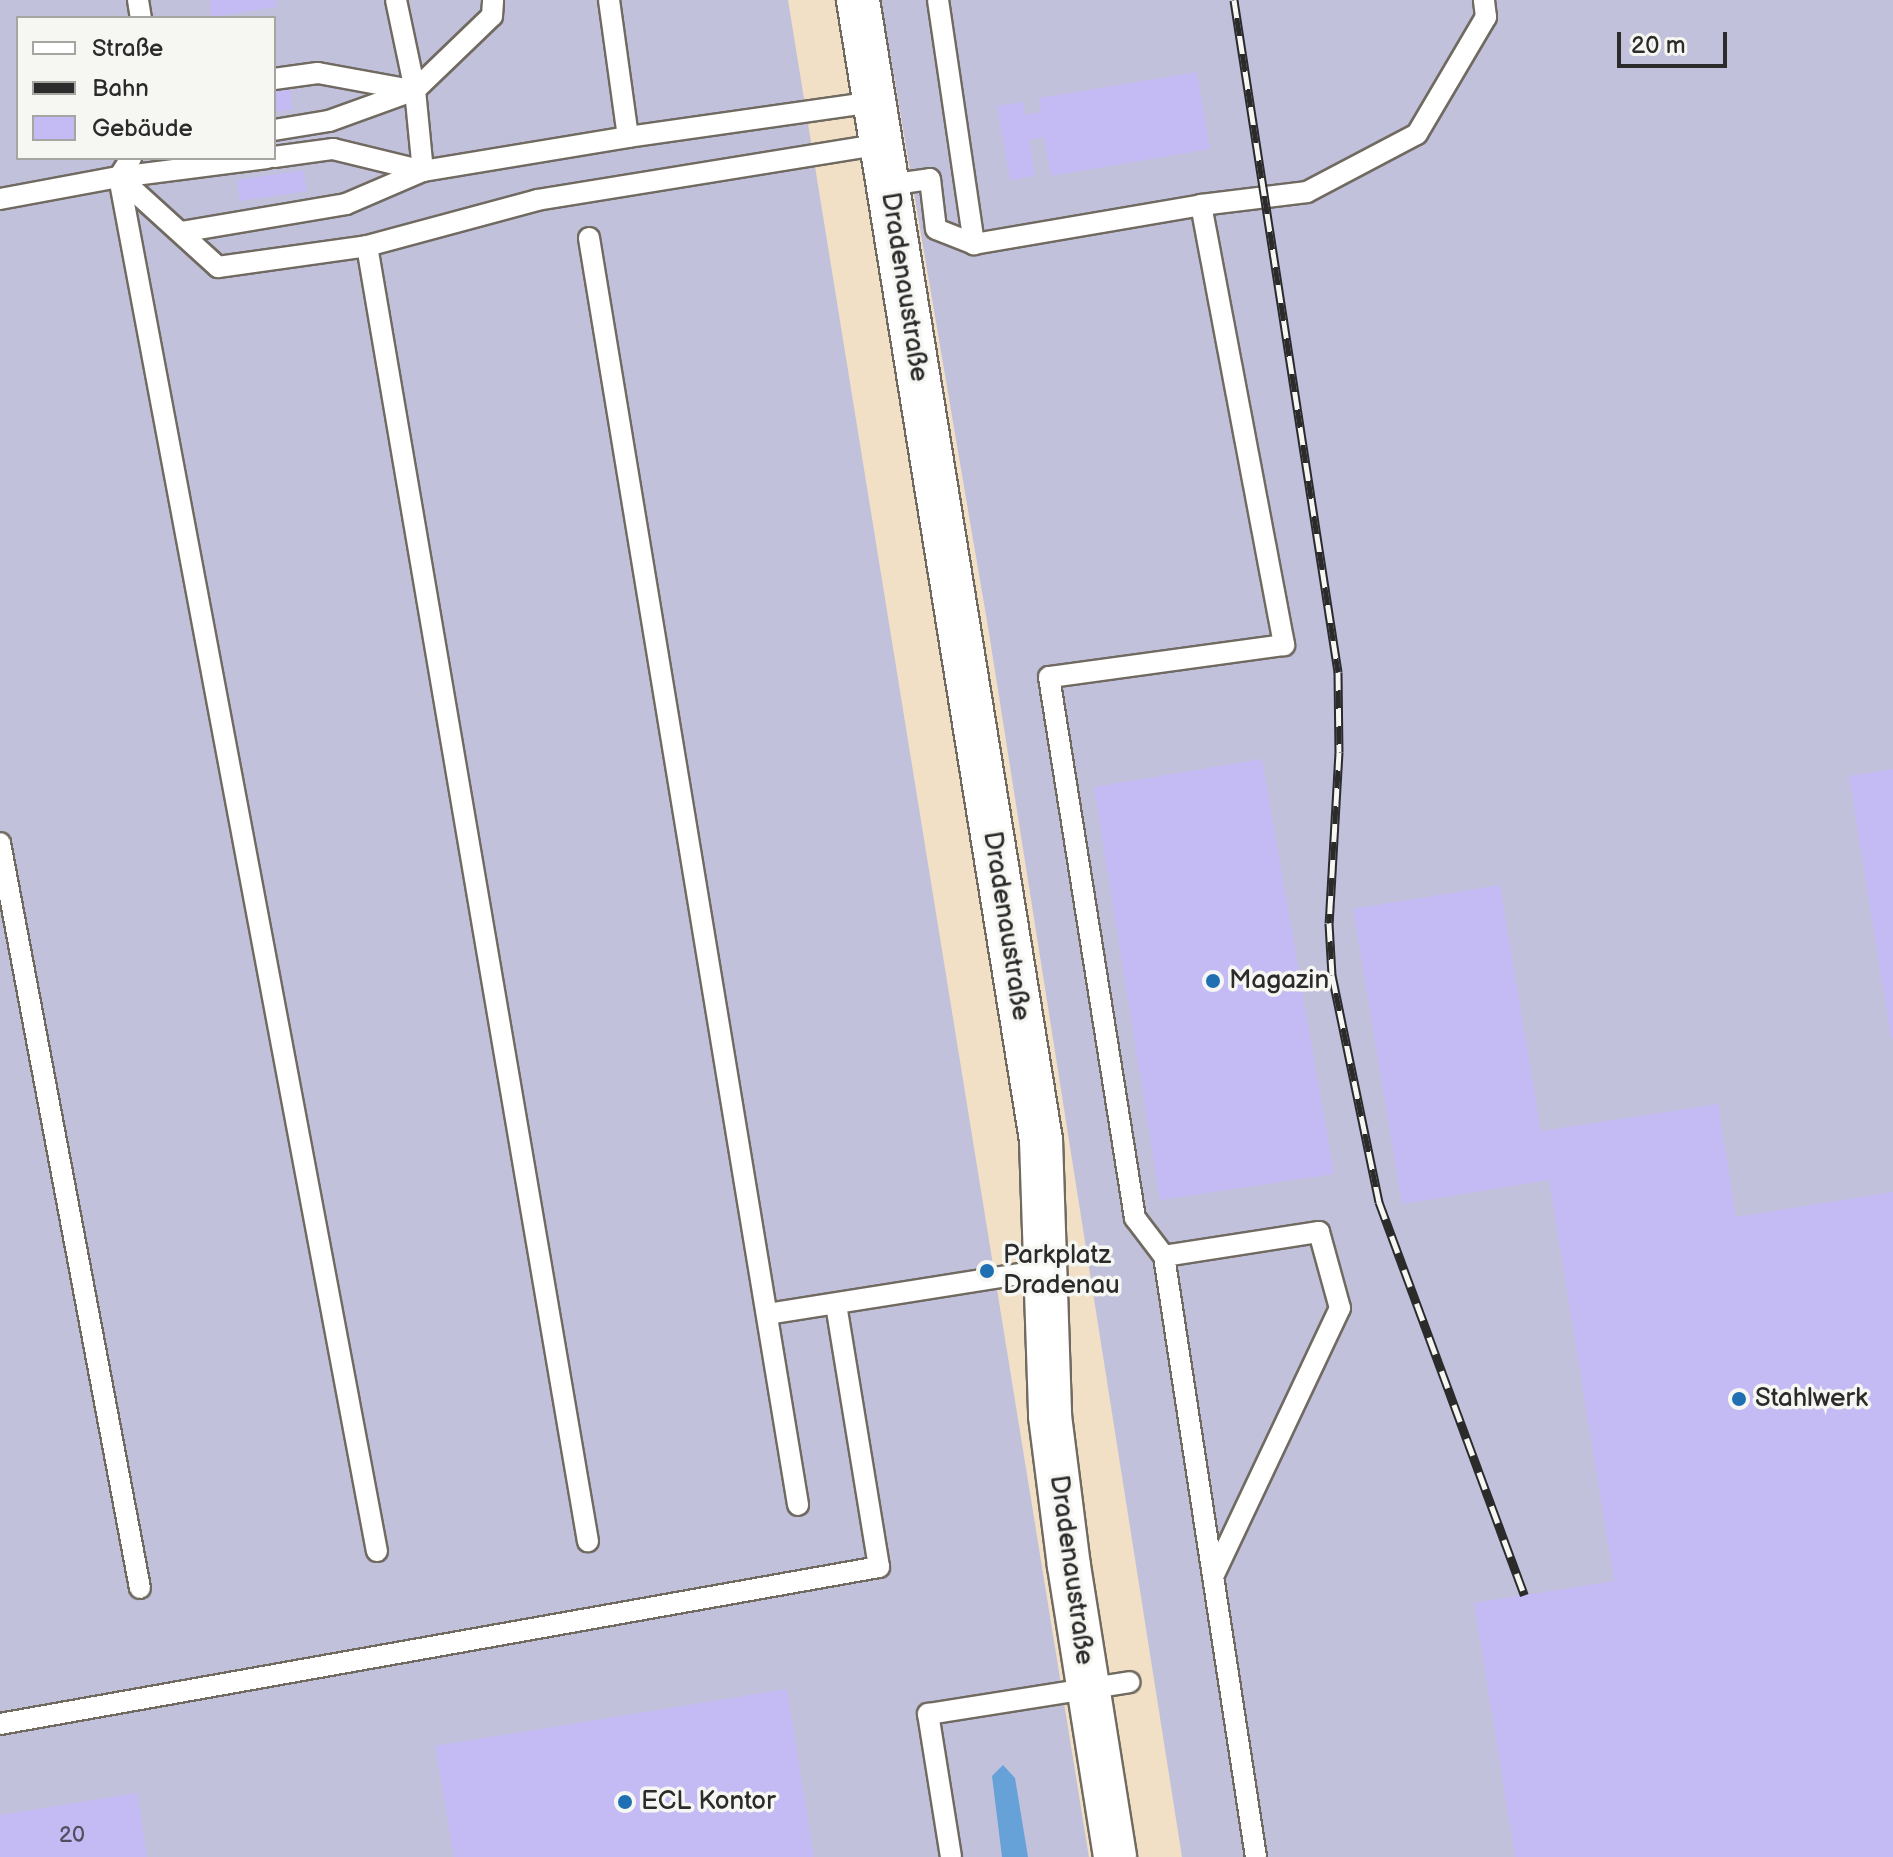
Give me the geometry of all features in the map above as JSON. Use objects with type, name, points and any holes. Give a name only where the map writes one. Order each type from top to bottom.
[{"type":"street","name":"Dradenaustraße","points":[[858,0],[1041,1140],[1054,1268],[1050,1416],[1115,1857]]},
{"type":"lane","points":[[396,0],[415,90],[423,171]]},
{"type":"lane","points":[[276,130],[329,121],[415,90],[492,16],[493,0]]},
{"type":"lane","points":[[609,0],[628,137]]},
{"type":"lane","points":[[938,0],[974,244]]},
{"type":"lane","points":[[888,185],[930,179],[936,229],[974,244],[1201,205],[1307,192],[1417,134],[1486,17],[1484,0]]},
{"type":"lane","points":[[276,79],[318,73],[415,90]]},
{"type":"lane","points":[[181,232],[346,204],[423,171],[628,137],[874,102]]},
{"type":"lane","points":[[119,177],[218,267],[367,246],[537,200],[881,144]]},
{"type":"lane","points":[[276,157],[333,149],[423,171]]},
{"type":"lane","points":[[130,160],[119,177],[377,1551]]},
{"type":"lane","points":[[0,199],[119,177],[251,160]]},
{"type":"lane","points":[[1201,205],[1284,645],[1049,677],[1135,1218],[1164,1256],[1256,1857]]},
{"type":"lane","points":[[589,238],[798,1505]]},
{"type":"lane","points":[[367,246],[588,1541]]},
{"type":"lane","points":[[0,843],[140,1588]]},
{"type":"lane","points":[[1164,1256],[1319,1232],[1340,1308],[1213,1577]]},
{"type":"lane","points":[[767,1314],[1054,1268]]},
{"type":"lane","points":[[0,1724],[879,1567],[836,1304]]},
{"type":"lane","points":[[951,1857],[928,1714],[1129,1682]]},
{"type":"shaded area","points":[[0,0],[788,0],[1089,1857],[0,1857]]},
{"type":"shaded area","points":[[881,0],[1893,0],[1893,1857],[1182,1857],[989,633]]},
{"type":"water","points":[[1003,1765],[1015,1778],[1028,1857],[1002,1857],[992,1776]]},
{"type":"building","points":[[210,0],[276,0],[277,7],[212,16]]},
{"type":"building","points":[[1197,72],[1210,149],[1051,176],[1044,137],[1029,140],[1035,176],[1010,180],[997,106],[1023,102],[1025,115],[1041,112],[1039,98]]},
{"type":"building","points":[[290,88],[293,109],[276,112],[276,91]]},
{"type":"building","points":[[303,170],[307,191],[240,201],[237,180]]},
{"type":"building","name":"Magazin","points":[[1262,759],[1334,1174],[1160,1200],[1094,787]]},
{"type":"building","points":[[1893,769],[1893,1038],[1891,1038],[1849,776]]},
{"type":"building","name":"Stahlwerk","points":[[1500,885],[1541,1131],[1718,1104],[1736,1217],[1893,1192],[1893,1857],[1515,1857],[1474,1603],[1614,1581],[1549,1180],[1402,1204],[1353,909]]},
{"type":"building","name":"ECL Kontor","points":[[787,1689],[814,1857],[454,1857],[435,1746]]},
{"type":"building","points":[[137,1793],[147,1857],[0,1857],[0,1815]]},
{"type":"railway","points":[[1234,0],[1338,672],[1339,752],[1329,923],[1332,975],[1379,1202],[1524,1595]]},
{"type":"place","name":"Magazin","points":[[1213,981]]},
{"type":"place","name":"Parkplatz Dradenau","points":[[987,1271]]},
{"type":"place","name":"Stahlwerk","points":[[1739,1399]]},
{"type":"place","name":"ECL Kontor","points":[[625,1802]]}]
